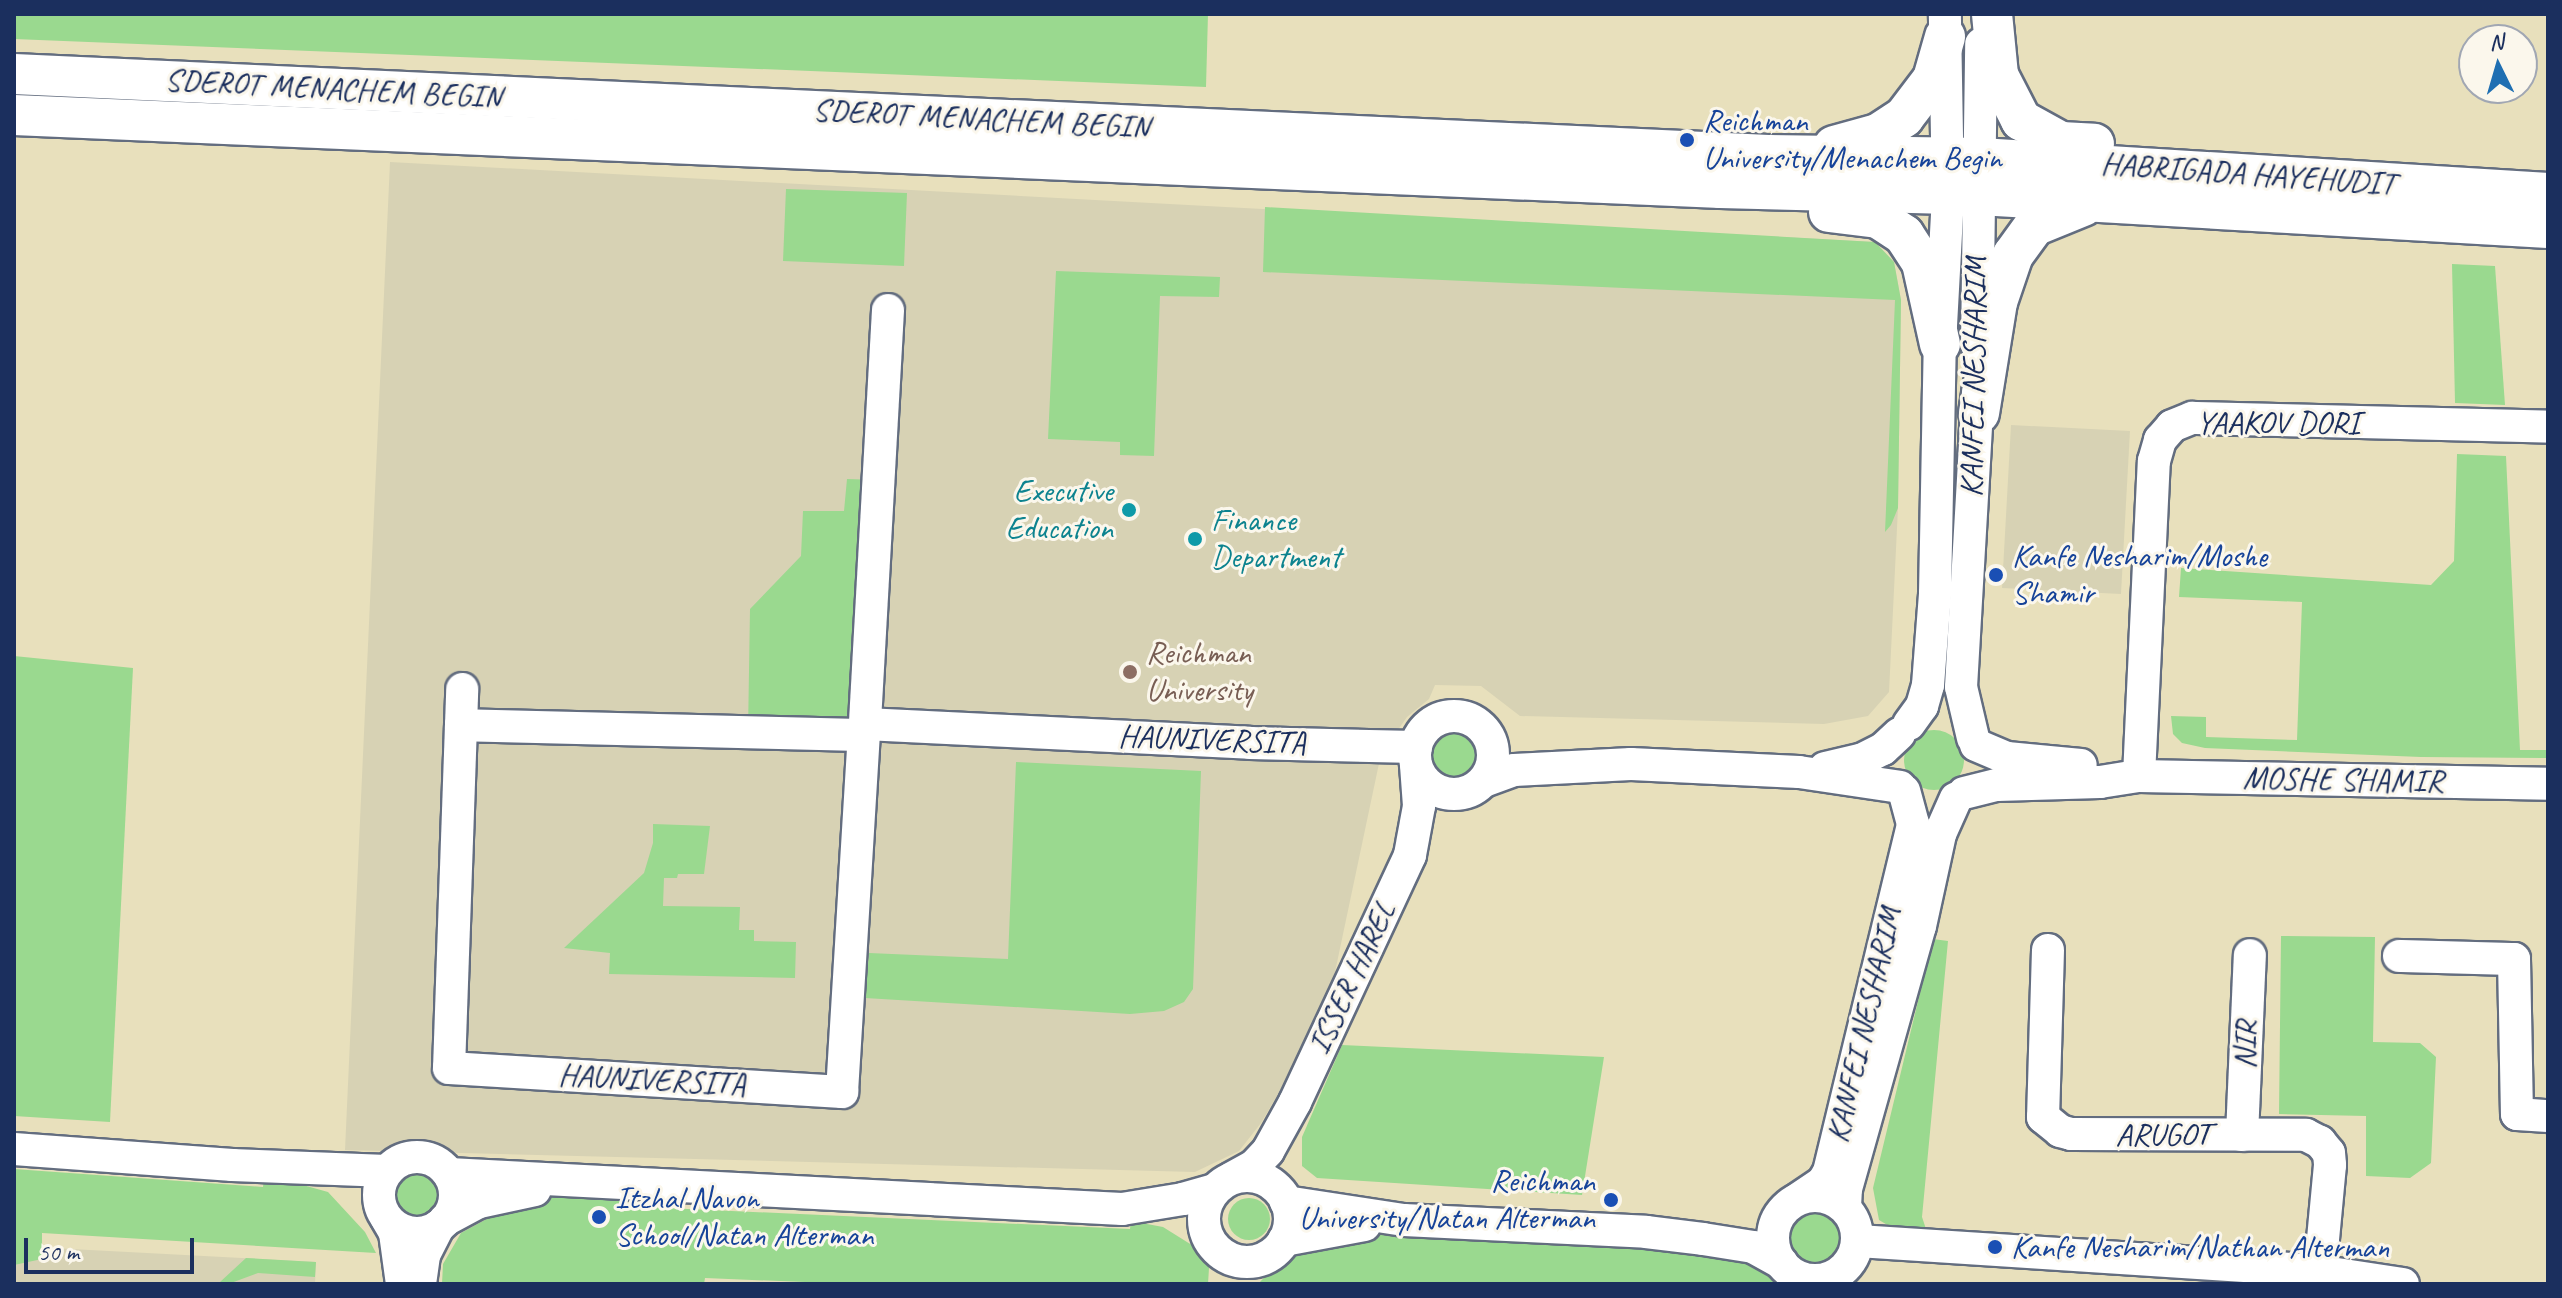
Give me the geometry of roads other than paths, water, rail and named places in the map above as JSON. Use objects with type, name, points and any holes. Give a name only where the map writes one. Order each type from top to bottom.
[{"type":"main road","points":[[1992,14],[2002,83],[2021,120],[2038,132],[2061,142],[2162,152],[2303,177]]},
{"type":"main road","points":[[1768,155],[1849,144],[1878,134],[1904,117],[1933,79],[1945,26]]},
{"type":"main road","name":"SDEROT MENACHEM BEGIN","points":[[14,74],[1768,155],[1964,176]]},
{"type":"main road","name":"SDEROT MENACHEM BEGIN","points":[[14,115],[1720,188],[1964,176]]},
{"type":"main road","name":"HABRIGADA HAYEHUDIT","points":[[1964,176],[2303,177],[2548,193]]},
{"type":"main road","name":"HABRIGADA HAYEHUDIT","points":[[1964,176],[2098,202],[2548,228]]},
{"type":"main road","points":[[1720,188],[1785,207],[1878,218],[1898,230],[1922,263],[1940,344]]},
{"type":"main road","points":[[1979,413],[1997,302],[2013,255],[2034,226],[2064,212],[2098,202]]},
{"type":"street","name":"KANFEI NESHARIM","points":[[1904,729],[1922,706],[1928,685],[1934,609],[1940,344],[1964,176],[1980,14]]},
{"type":"street","name":"KANFEI NESHARIM","points":[[1945,26],[1964,176],[1979,413],[1961,687],[1975,742]]},
{"type":"street","name":"HAUNIVERSITA","points":[[462,689],[449,1068],[842,1092],[888,310]]},
{"type":"street","name":"YAAKOV DORI","points":[[2139,776],[2154,461],[2160,440],[2172,426],[2192,418],[2548,427]]},
{"type":"street","points":[[1578,765],[1517,750],[1463,718],[1444,718],[1424,730],[1416,756],[1421,776],[1434,789],[1451,794],[1514,770],[1578,765],[1799,772],[1902,789],[1923,802],[1937,804],[1960,795],[1978,767],[1975,742],[1951,719],[1936,716],[1904,729],[1883,749],[1861,760],[1799,772]]},
{"type":"street","name":"HAUNIVERSITA","points":[[461,725],[864,729],[1250,743],[1416,756]]},
{"type":"street","points":[[1902,789],[1891,760],[1904,729]]},
{"type":"street","points":[[1474,787],[1492,768],[1493,752],[1483,730]]},
{"type":"street","name":"MOSHE SHAMIR","points":[[1975,742],[2007,758],[2099,767],[2139,776]]},
{"type":"street","name":"ISSER HAREL","points":[[1410,855],[1419,806],[1416,756]]},
{"type":"street","name":"MOSHE SHAMIR","points":[[1960,795],[1997,785],[2100,782],[2139,776],[2548,784]]},
{"type":"street","name":"ISSER HAREL","points":[[1224,1184],[1255,1165],[1268,1151],[1295,1102],[1410,855],[1451,803],[1474,787]]},
{"type":"street","name":"KANFEI NESHARIM","points":[[1646,1232],[1668,1226],[1752,1223],[1793,1202],[1823,1182],[1829,1172],[1913,824],[1902,789]]},
{"type":"street","name":"KANFEI NESHARIM","points":[[1845,1207],[1846,1189],[1920,926],[1940,834],[1960,795]]},
{"type":"street","name":"ARUGOT","points":[[2048,950],[2041,1109],[2049,1125],[2071,1134],[2306,1135],[2320,1142],[2329,1153],[2323,1239],[2310,1270]]},
{"type":"street","name":"NIR","points":[[2242,1135],[2250,955]]},
{"type":"street","points":[[2399,956],[2514,959],[2517,1114],[2548,1116]]},
{"type":"street","name":"ISSER HAREL","points":[[1284,1198],[1295,1102]]},
{"type":"street","points":[[14,1149],[232,1165],[387,1171],[414,1157],[434,1161],[449,1174],[455,1194],[424,1255],[420,1284]]},
{"type":"street","points":[[232,1165],[315,1179],[353,1191],[412,1232],[442,1223],[479,1202],[569,1182]]},
{"type":"street","points":[[387,1171],[379,1187],[383,1212],[395,1233],[402,1284]]},
{"type":"street","points":[[449,1174],[1122,1209],[1183,1199],[1243,1176],[1264,1180],[1284,1198],[1404,1220],[1646,1232],[1753,1247],[1804,1279],[1826,1281],[1849,1264],[1858,1241],[1857,1229],[1845,1207],[1824,1196],[1793,1202],[1773,1231],[1775,1252],[1782,1263]]},
{"type":"street","points":[[1218,1284],[1204,1213],[1224,1184]]},
{"type":"street","points":[[1265,1261],[1290,1221],[1284,1198]]},
{"type":"street","points":[[1122,1209],[1182,1226],[1233,1260],[1265,1261],[1314,1232],[1404,1220]]},
{"type":"street","points":[[1858,1241],[2262,1276],[2310,1270],[2403,1284]]},
{"type":"place","name":"Reichman University/Menachem Begin","points":[[1687,140]]},
{"type":"place","name":"Executive Education","points":[[1129,510]]},
{"type":"place","name":"Finance Department","points":[[1195,539]]},
{"type":"place","name":"Kanfe Nesharim/Moshe Shamir","points":[[1996,575]]},
{"type":"place","name":"Reichman University","points":[[1130,672]]},
{"type":"place","name":"Reichman University/Natan Alterman","points":[[1611,1200]]},
{"type":"place","name":"Itzhal Navon School/Natan Alterman","points":[[599,1217]]},
{"type":"place","name":"Kanfe Nesharim/Nathan Alterman","points":[[1995,1247]]}]
